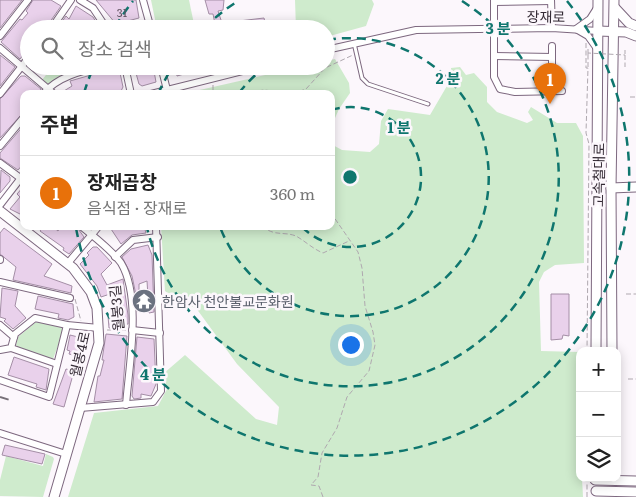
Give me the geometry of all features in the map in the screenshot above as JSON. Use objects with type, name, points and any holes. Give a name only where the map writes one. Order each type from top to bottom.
[{"type":"main road","name":"고속철대로","points":[[596,347],[598,3]]},
{"type":"main road","name":"고속철대로","points":[[612,347],[611,188],[614,4]]},
{"type":"main road","points":[[614,4],[629,23],[636,27]]},
{"type":"main road","points":[[626,32],[636,27]]},
{"type":"main road","points":[[598,31],[626,32],[636,36]]},
{"type":"main road","points":[[611,188],[636,187]]},
{"type":"main road","name":"월봉4로","points":[[0,211],[20,226]]},
{"type":"main road","name":"월봉4로","points":[[25,230],[68,263],[83,279],[91,292],[103,329],[54,497]]},
{"type":"main road","points":[[621,480],[636,481]]},
{"type":"main road","points":[[596,494],[636,492]]},
{"type":"street","points":[[0,36],[28,0]]},
{"type":"street","points":[[59,20],[71,0]]},
{"type":"street","points":[[80,0],[94,8],[101,20]]},
{"type":"street","points":[[143,0],[149,20]]},
{"type":"street","points":[[552,28],[552,1],[494,1],[494,76],[503,91],[562,91]]},
{"type":"street","points":[[598,3],[590,19],[576,30],[591,40],[598,50]]},
{"type":"street","name":"장재로","points":[[335,47],[416,30],[552,28],[598,31]]},
{"type":"street","points":[[552,46],[552,92]]},
{"type":"street","points":[[0,48],[20,64]]},
{"type":"street","points":[[494,56],[552,57]]},
{"type":"street","points":[[0,94],[20,69]]},
{"type":"street","points":[[33,75],[48,88],[70,75]]},
{"type":"street","points":[[127,75],[130,90]]},
{"type":"street","points":[[163,75],[167,90],[230,75]]},
{"type":"street","points":[[0,146],[20,122]]},
{"type":"street","points":[[0,163],[20,176]]},
{"type":"street","points":[[0,205],[20,182]]},
{"type":"street","name":"월봉3길","points":[[85,230],[120,263],[129,284],[132,330],[126,405]]},
{"type":"street","points":[[68,263],[95,230]]},
{"type":"street","points":[[80,408],[153,402],[161,391],[157,230]]},
{"type":"street","points":[[115,257],[133,240],[158,238]]},
{"type":"street","points":[[0,282],[70,298]]},
{"type":"street","points":[[11,348],[15,334],[36,318],[67,325],[103,329]]},
{"type":"street","points":[[0,325],[14,337]]},
{"type":"street","points":[[0,380],[49,396],[67,325]]},
{"type":"street","points":[[132,330],[160,333]]},
{"type":"street","points":[[0,350],[11,348],[57,364]]},
{"type":"street","points":[[0,433],[66,454]]},
{"type":"lane","points":[[354,42],[362,78],[368,84],[428,104]]},
{"type":"path","points":[[586,43],[586,68],[588,68]]},
{"type":"path","points":[[587,347],[588,49]]},
{"type":"path","points":[[625,50],[625,67]]},
{"type":"path","points":[[588,53],[625,54]]},
{"type":"path","points":[[335,64],[356,55]]},
{"type":"path","points":[[303,90],[319,75]]},
{"type":"path","points":[[212,80],[213,90]]},
{"type":"path","points":[[630,97],[636,97]]},
{"type":"path","points":[[323,497],[319,486],[311,485],[318,477],[322,453],[337,428],[347,397],[369,371],[374,355],[374,337],[365,306],[362,268],[358,252],[335,219]]},
{"type":"path","points":[[268,230],[274,234],[296,236],[303,243],[323,253],[350,241]]},
{"type":"path","points":[[626,294],[636,294]]},
{"type":"path","points":[[70,298],[76,300],[81,326]]},
{"type":"path","points":[[103,329],[132,330]]},
{"type":"path","points":[[628,379],[636,379]]},
{"type":"path","points":[[587,497],[592,482]]},
{"type":"green space","points":[[151,0],[189,0],[193,20],[155,20]]},
{"type":"green space","points":[[295,0],[372,0],[374,4],[366,26],[335,35],[335,20],[296,20]]},
{"type":"green space","points":[[335,59],[349,83],[350,93],[335,118],[335,90],[200,90],[265,75],[335,75]]},
{"type":"green space","points":[[460,67],[466,75],[474,73],[487,87],[487,102],[497,112],[527,123],[533,120],[528,112],[531,107],[557,123],[576,123],[583,136],[584,263],[555,265],[544,272],[539,282],[541,351],[576,352],[576,482],[582,482],[583,497],[68,497],[94,413],[158,406],[167,389],[163,374],[185,355],[256,419],[277,425],[279,407],[237,364],[196,308],[181,303],[165,291],[161,230],[335,230],[335,146],[342,150],[370,152],[379,144],[381,121],[388,109],[430,115],[451,79],[451,68]]},
{"type":"green space","points":[[46,75],[70,75],[49,85],[42,80]]},
{"type":"green space","points":[[36,322],[61,327],[64,330],[53,359],[20,349],[16,345],[18,337]]},
{"type":"green space","points":[[46,454],[54,459],[43,497],[0,496],[0,480],[6,456],[43,466]]},
{"type":"building","points":[[0,0],[22,0],[0,28]]},
{"type":"building","points":[[33,0],[51,0],[61,6],[51,20],[22,20],[28,13],[26,11]]},
{"type":"building","points":[[96,0],[136,0],[139,18],[113,20]]},
{"type":"building","points":[[205,0],[224,0],[223,10],[218,11],[221,20],[214,20],[213,14],[209,14]]},
{"type":"building","points":[[76,6],[95,20],[63,20],[66,16],[69,19]]},
{"type":"building","points":[[264,18],[264,20],[247,20]]},
{"type":"building","points":[[20,19],[22,20],[20,20],[20,59],[1,42]]},
{"type":"building","points":[[0,55],[15,67],[0,86]]},
{"type":"building","points":[[91,75],[120,75],[123,87],[122,90],[66,90],[72,86],[70,81]]},
{"type":"building","points":[[136,75],[155,75],[156,82],[142,86],[139,84]]},
{"type":"building","points":[[21,76],[25,76],[41,89],[20,90],[20,116],[0,138],[0,99]]},
{"type":"building","points":[[20,130],[20,168],[18,170],[0,158],[0,153]]},
{"type":"building","points":[[1,170],[10,177],[10,181],[0,193]]},
{"type":"building","points":[[20,197],[20,214],[10,209]]},
{"type":"building","points":[[4,228],[52,264],[44,276],[72,286],[71,293],[13,280],[16,267],[0,254],[0,233]]},
{"type":"building","points":[[79,230],[84,237],[69,254],[63,250],[64,248],[40,231]]},
{"type":"building","points":[[112,230],[145,230],[146,233],[132,235],[121,244]]},
{"type":"building","points":[[148,245],[152,255],[154,312],[149,313],[147,281],[139,284],[139,295],[136,295],[132,276],[122,257],[131,249]]},
{"type":"building","points":[[93,247],[97,247],[112,263],[101,274],[107,285],[123,279],[128,324],[122,325],[122,327],[109,328],[108,316],[117,315],[116,292],[101,297],[97,286],[80,264],[89,255],[87,253]]},
{"type":"building","points":[[2,288],[18,291],[15,306],[26,318],[13,329],[4,321],[6,319],[0,317]]},
{"type":"building","points":[[551,294],[569,294],[569,336],[563,335],[562,339],[551,340]]},
{"type":"building","points":[[38,296],[73,304],[74,317],[68,320],[58,318],[59,314],[35,309]]},
{"type":"building","points":[[106,334],[127,336],[122,399],[94,402],[98,376],[100,376],[104,360],[102,360]]},
{"type":"building","points":[[70,335],[82,338],[77,356],[69,354],[70,351],[67,350]]},
{"type":"building","points":[[137,337],[154,339],[156,384],[151,396],[141,394],[141,398],[134,399],[132,396]]},
{"type":"building","points":[[14,357],[49,369],[46,390],[36,387],[37,384],[8,375]]},
{"type":"building","points":[[66,369],[74,371],[64,407],[53,404]]},
{"type":"building","points":[[5,445],[45,454],[42,464],[2,455]]},
{"type":"railway","points":[[0,397],[13,401]]},
{"type":"place","name":"장재곱창","points":[[550,104]]},
{"type":"place","name":"한암사 천안불교문화원","points":[[144,301]]}]
